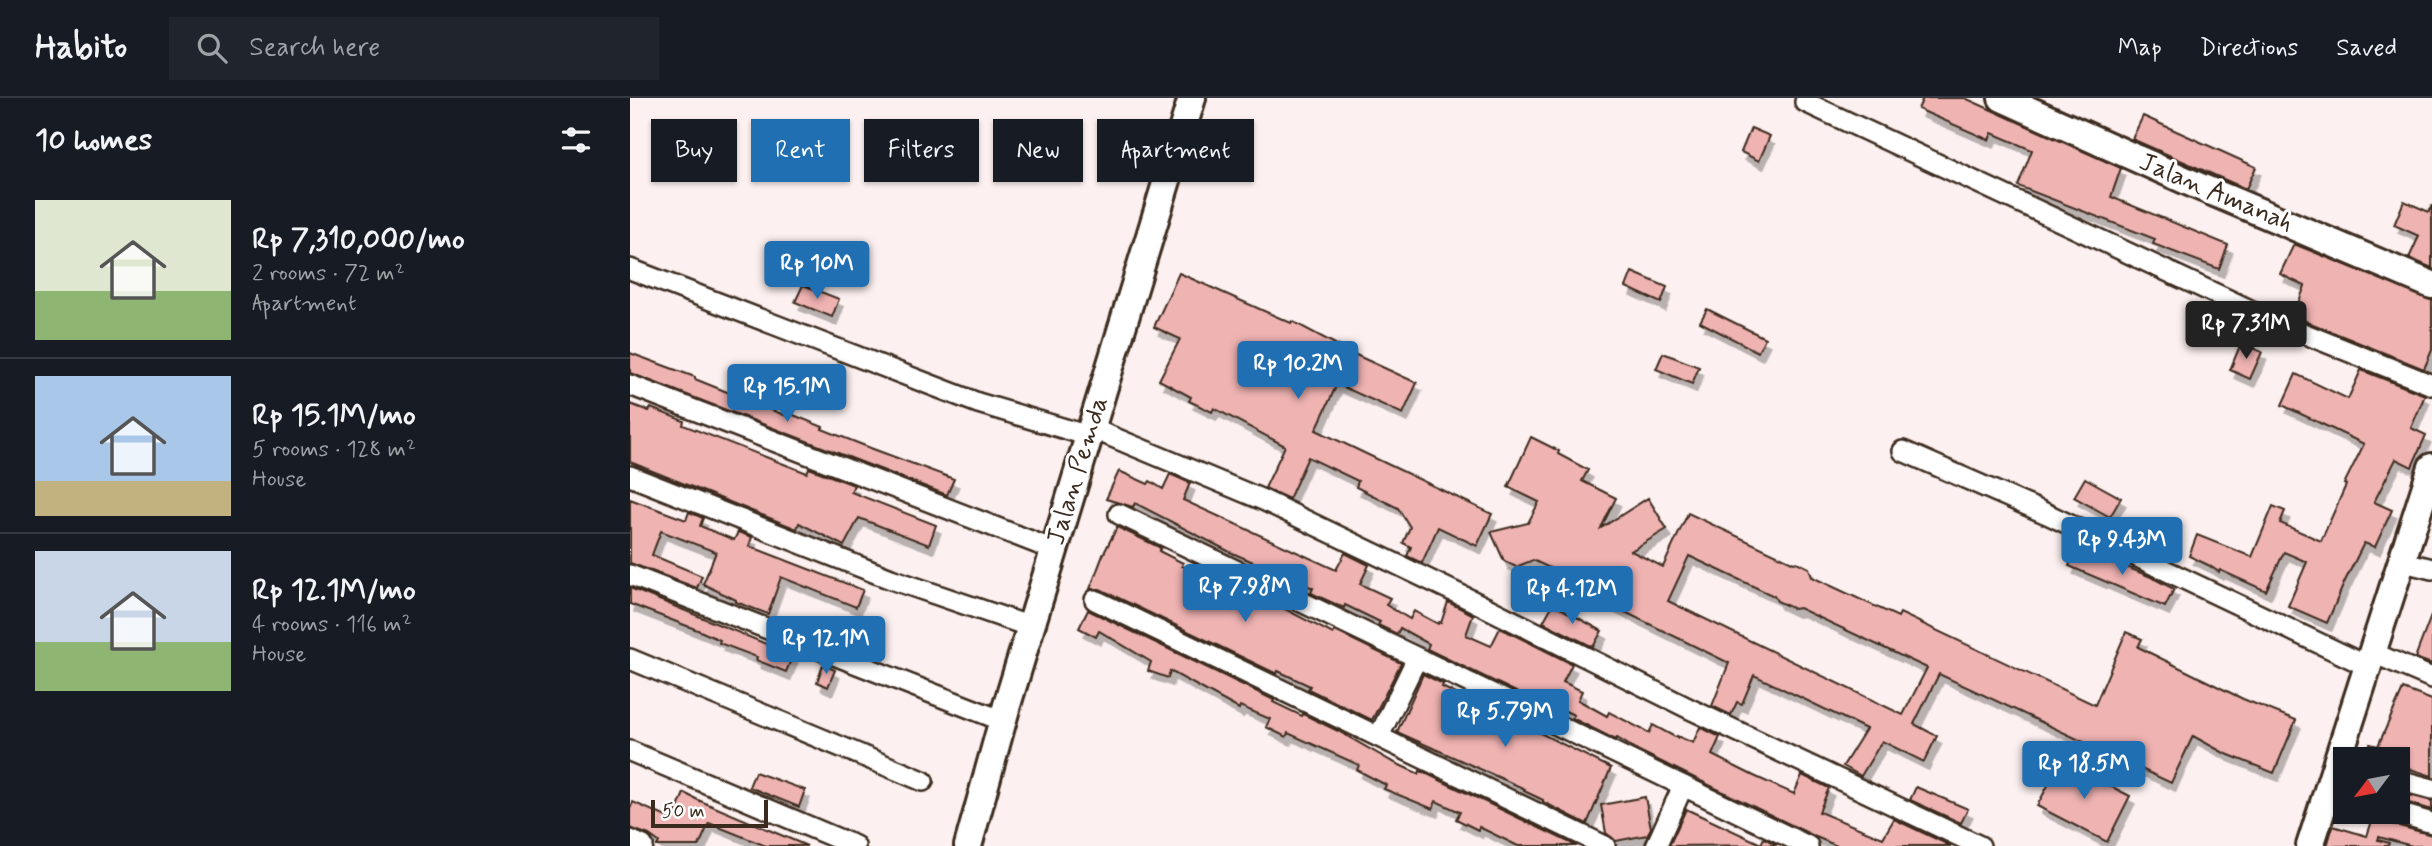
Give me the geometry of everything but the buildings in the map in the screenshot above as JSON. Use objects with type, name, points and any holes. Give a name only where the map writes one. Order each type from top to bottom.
[{"type":"street","name":"Jalan Pemda","points":[[968,846],[1031,626],[1192,98]]},
{"type":"street","name":"Jalan Amanah","points":[[2002,98],[2185,181],[2432,285]]},
{"type":"street","points":[[1805,102],[2278,323],[2432,385]]},
{"type":"street","points":[[630,269],[978,403],[1090,432],[1263,500],[1653,691],[1980,846]]},
{"type":"street","points":[[630,385],[1054,550]]},
{"type":"street","points":[[1903,451],[2369,659],[2432,678]]},
{"type":"street","points":[[2347,747],[2369,659],[2432,467]]},
{"type":"street","points":[[630,476],[891,579],[1031,626]]},
{"type":"street","points":[[1119,513],[1808,846]]},
{"type":"street","points":[[2400,561],[2432,569]]},
{"type":"street","points":[[630,575],[1003,721]]},
{"type":"street","points":[[1095,600],[1605,846]]},
{"type":"street","points":[[1379,736],[1417,657]]},
{"type":"street","points":[[630,659],[923,781]]},
{"type":"street","points":[[630,751],[855,846]]},
{"type":"street","points":[[2410,783],[2432,789]]},
{"type":"street","points":[[1656,846],[1683,786]]},
{"type":"street","points":[[2310,846],[2333,796]]},
{"type":"street","points":[[2410,816],[2432,823]]},
{"type":"street","points":[[630,840],[643,846]]}]
